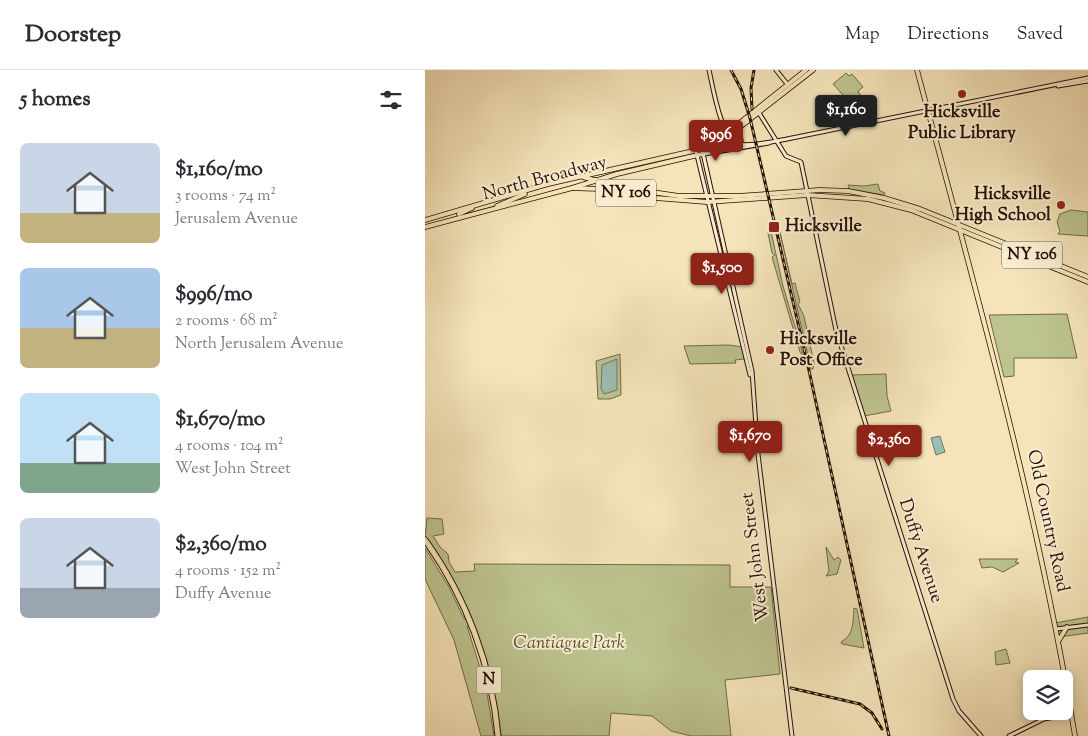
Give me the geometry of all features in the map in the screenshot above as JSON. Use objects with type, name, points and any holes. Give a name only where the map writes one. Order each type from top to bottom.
[{"type":"highway","name":"N","points":[[425,540],[443,567],[467,617],[483,669],[497,736]]},
{"type":"highway","name":"N","points":[[425,546],[467,617]]},
{"type":"main road","points":[[709,70],[728,135],[739,144],[777,141]]},
{"type":"main road","points":[[776,70],[789,86]]},
{"type":"main road","points":[[698,153],[759,113],[806,70]]},
{"type":"main road","points":[[728,135],[789,86],[813,70]]},
{"type":"main road","name":"Old Country Road","points":[[917,70],[962,231],[997,371],[1064,670]]},
{"type":"main road","points":[[698,153],[763,144],[1088,80]]},
{"type":"main road","points":[[759,113],[777,141]]},
{"type":"main road","name":"North Broadway","points":[[425,227],[698,153],[701,149],[728,135]]},
{"type":"main road","name":"Duffy Avenue","points":[[777,141],[786,156],[801,162],[835,330],[950,691],[959,711],[981,736]]},
{"type":"main road","name":"North Broadway","points":[[425,220],[485,202],[583,177],[698,153]]},
{"type":"main road","name":"West John Street","points":[[698,153],[707,202],[748,360]]},
{"type":"main road","name":"West John Street","points":[[698,153],[712,196],[751,375],[793,736]]},
{"type":"main road","name":"NY 106","points":[[583,177],[656,193],[706,196],[848,191],[889,201],[960,225],[1088,277]]},
{"type":"main road","name":"NY 106","points":[[573,188],[601,189],[656,198],[707,202],[743,201],[807,193]]},
{"type":"main road","points":[[773,198],[784,193]]},
{"type":"main road","points":[[495,208],[525,194]]},
{"type":"main road","points":[[743,201],[760,194]]},
{"type":"main road","name":"NY 106","points":[[889,201],[908,209],[917,210],[962,231],[1088,282]]},
{"type":"main road","points":[[459,214],[485,202]]},
{"type":"main road","points":[[727,280],[732,286]]},
{"type":"main road","points":[[1056,627],[1088,625]]},
{"type":"main road","points":[[1059,640],[1067,626]]},
{"type":"main road","points":[[1009,736],[1042,720]]},
{"type":"main road","name":"Old Country Road","points":[[1073,720],[1075,736]]},
{"type":"green space","points":[[846,73],[849,76],[852,74],[863,87],[858,91],[861,96],[851,104],[833,84]]},
{"type":"green space","points":[[741,130],[745,147],[706,153]]},
{"type":"green space","points":[[878,184],[880,191],[885,193],[884,195],[849,189],[848,185],[864,186]]},
{"type":"green space","points":[[1071,210],[1088,212],[1088,236],[1058,234],[1060,231],[1057,222],[1060,214]]},
{"type":"green space","points":[[778,224],[792,284],[795,283],[800,302],[798,304],[804,316],[814,363],[813,369],[811,369]]},
{"type":"green space","points":[[770,227],[783,286],[804,357],[800,352],[772,257],[775,255],[772,253],[768,233]]},
{"type":"green space","points":[[1067,314],[1077,358],[1014,358],[1014,376],[1004,377],[989,315]]},
{"type":"green space","points":[[729,345],[742,347],[744,359],[735,360],[736,363],[690,364],[684,346]]},
{"type":"green space","points":[[620,354],[621,395],[610,399],[598,399],[596,361]]},
{"type":"green space","points":[[886,374],[887,396],[891,411],[864,416],[851,375]]},
{"type":"green space","name":"Cantiague Park","points":[[427,518],[442,519],[444,534],[433,536],[440,547],[448,554],[449,562],[455,572],[475,571],[474,564],[730,565],[730,587],[771,587],[780,674],[725,680],[731,736],[691,736],[671,731],[652,716],[611,713],[609,736],[500,736],[474,627],[467,626],[486,687],[494,736],[481,736],[454,640],[425,579],[425,548],[449,587],[464,619],[470,619],[425,538]]},
{"type":"green space","points":[[826,547],[834,560],[838,557],[841,560],[837,574],[826,576],[829,571]]},
{"type":"green space","points":[[979,559],[1018,559],[1015,562],[1019,563],[1003,572],[992,567],[982,568]]},
{"type":"green space","points":[[854,608],[857,609],[864,648],[842,644],[841,642],[851,632]]},
{"type":"green space","points":[[1088,617],[1088,633],[1059,637],[1055,623]]},
{"type":"green space","points":[[1006,649],[1010,663],[996,665],[995,652]]},
{"type":"water","points":[[617,359],[617,390],[604,394],[601,389],[602,365]]},
{"type":"water","points":[[940,436],[945,452],[936,455],[931,438]]},
{"type":"railway","points":[[731,70],[741,89],[750,118],[808,366],[889,736]]},
{"type":"railway","points":[[752,109],[751,88],[754,70]]},
{"type":"railway","points":[[791,688],[860,704],[872,713],[882,729]]},
{"type":"place","name":"Hicksville Public Library","points":[[962,94]]},
{"type":"place","name":"Hicksville High School","points":[[1061,205]]},
{"type":"place","name":"Hicksville","points":[[774,227]]},
{"type":"place","name":"Hicksville Post Office","points":[[770,350]]}]
